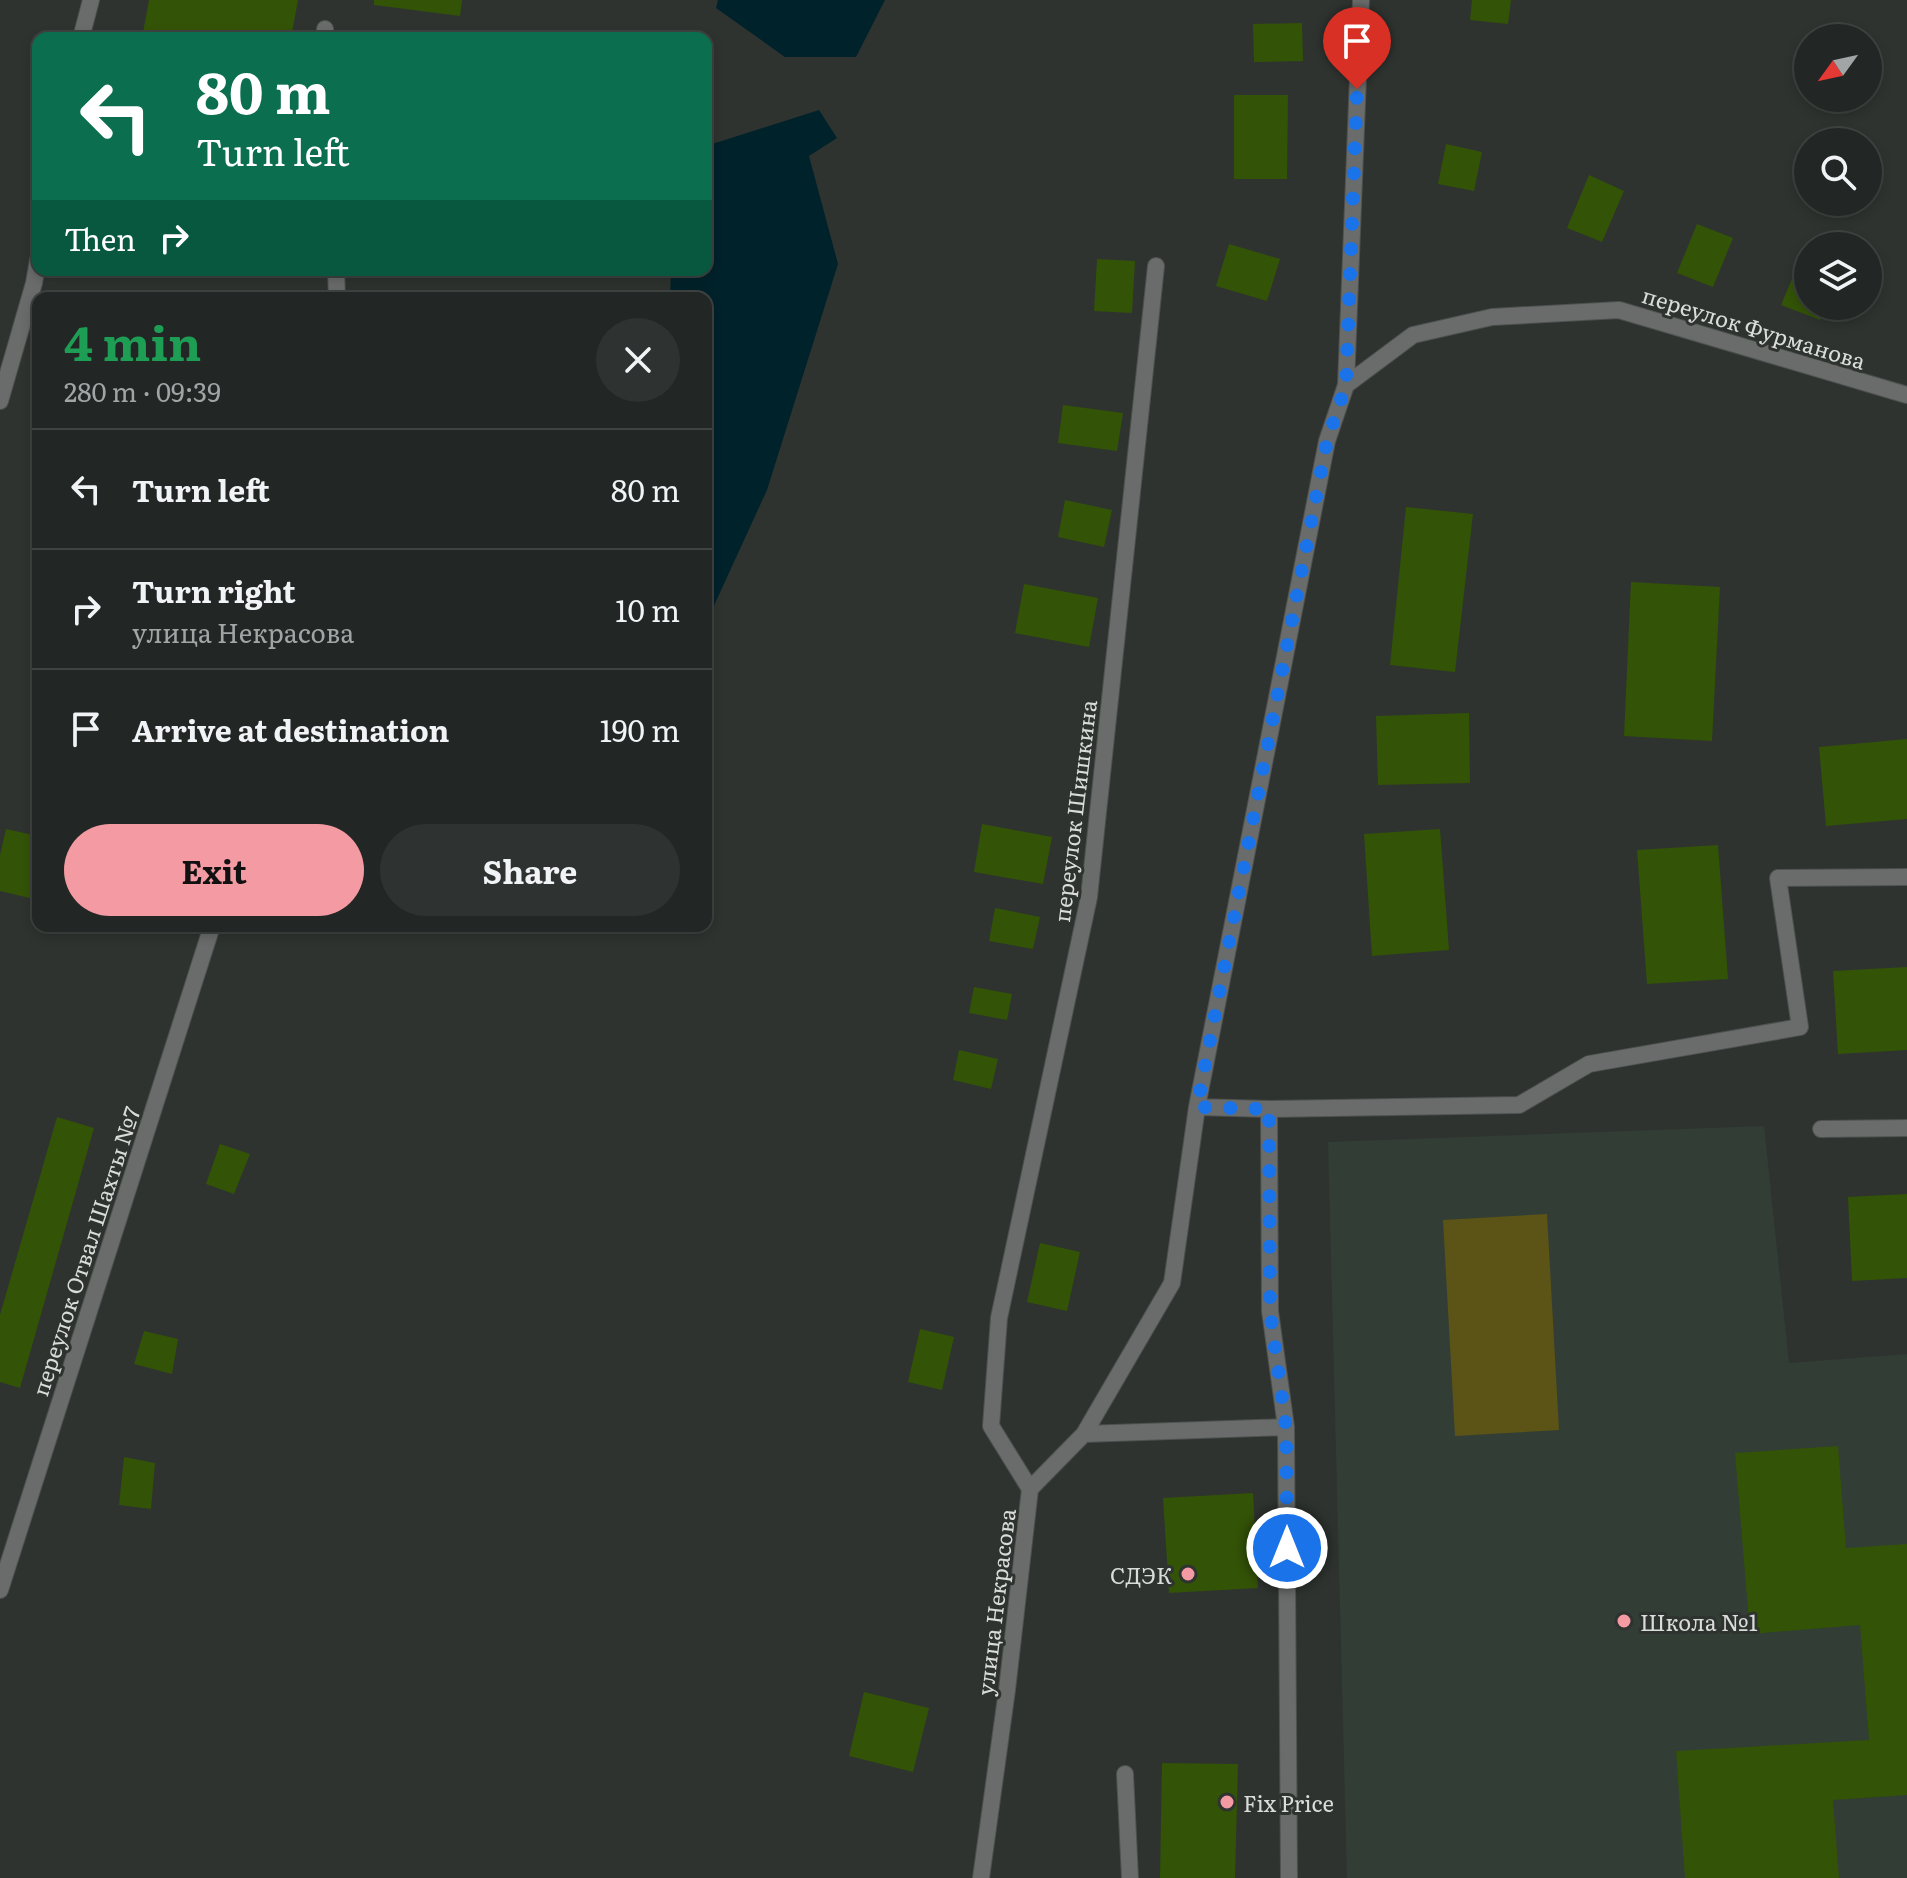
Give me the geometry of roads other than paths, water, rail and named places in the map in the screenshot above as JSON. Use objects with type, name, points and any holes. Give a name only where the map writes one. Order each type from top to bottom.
[{"type":"street","points":[[83,32],[91,0]]},
{"type":"street","name":"улица Некрасова","points":[[981,1878],[1030,1489],[1084,1434],[1172,1283],[1197,1107],[1327,441],[1346,385],[1361,0]]},
{"type":"street","name":"переулок Шишкина","points":[[1030,1489],[991,1426],[999,1318],[1089,897],[1156,266]]},
{"type":"street","points":[[0,401],[35,276]]},
{"type":"street","name":"переулок Фурманова","points":[[1346,385],[1413,335],[1492,317],[1619,310],[1907,395]]},
{"type":"street","points":[[1197,1107],[1269,1109],[1519,1105],[1589,1064],[1800,1027],[1778,878],[1907,877]]},
{"type":"street","name":"переулок Отвал Шахты №7","points":[[0,1590],[210,932]]},
{"type":"street","points":[[1269,1109],[1270,1311],[1286,1427],[1289,1878]]},
{"type":"street","points":[[1821,1129],[1907,1128]]},
{"type":"street","points":[[1084,1434],[1286,1427]]},
{"type":"street","points":[[1125,1774],[1130,1878]]},
{"type":"water","points":[[718,0],[885,0],[856,57],[785,57],[716,8]]},
{"type":"water","points":[[819,110],[837,138],[809,156],[838,264],[767,490],[712,610],[712,292],[670,292],[671,276],[712,276],[712,144]]},
{"type":"place","name":"СДЭК","points":[[1188,1574]]},
{"type":"place","name":"Школа №1","points":[[1624,1621]]},
{"type":"place","name":"Fix Price","points":[[1227,1802]]}]
